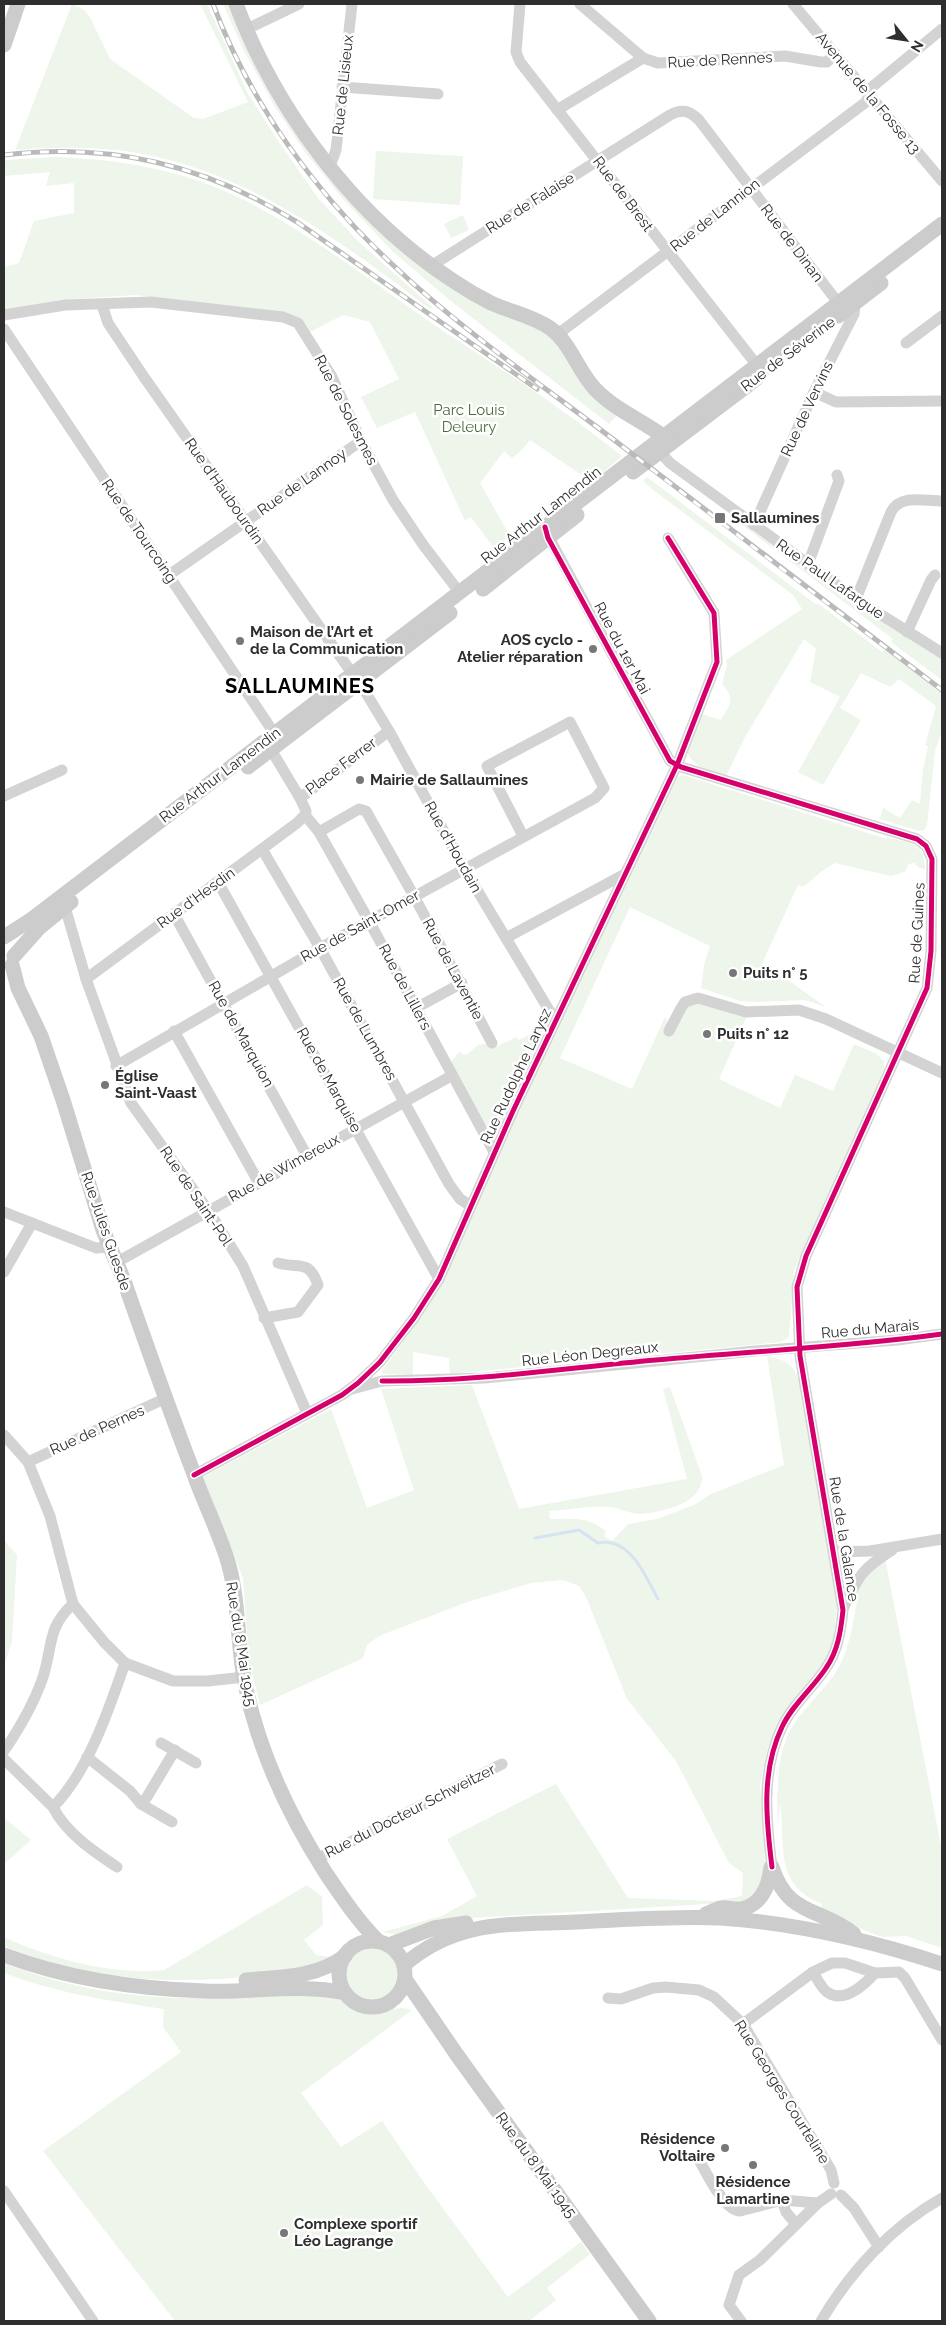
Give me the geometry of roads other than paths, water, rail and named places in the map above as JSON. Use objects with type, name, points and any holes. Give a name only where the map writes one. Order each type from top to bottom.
[{"type":"main road","points":[[4,45],[18,4]]},
{"type":"main road","points":[[236,4],[245,30],[290,111],[330,166],[380,221],[431,266],[481,298],[538,322],[558,334],[582,373],[601,395],[657,444]]},
{"type":"main road","name":"Rue de Séverine","points":[[847,303],[942,224]]},
{"type":"main road","name":"Rue de Séverine","points":[[633,472],[657,444],[942,235]]},
{"type":"main road","name":"Rue Arthur Lamendin","points":[[4,938],[32,920],[355,678],[546,532],[657,444]]},
{"type":"main road","name":"Rue Arthur Lamendin","points":[[355,678],[460,593],[633,472]]},
{"type":"main road","name":"Rue Arthur Lamendin","points":[[9,968],[25,942],[65,907],[270,741]]},
{"type":"main road","name":"Rue Jules Guesde","points":[[4,938],[13,949],[9,968],[44,1045],[109,1247],[194,1475]]},
{"type":"main road","name":"Rue du 8 Mai 1945","points":[[194,1475],[228,1563],[237,1606],[244,1677],[255,1728],[272,1773],[292,1817],[353,1915],[383,1943]]},
{"type":"main road","points":[[695,1918],[720,1908],[740,1909],[756,1902],[766,1890],[772,1866]]},
{"type":"main road","points":[[772,1866],[775,1878],[787,1897],[816,1915],[842,1925],[859,1938]]},
{"type":"main road","points":[[353,1915],[355,1930],[340,1965],[339,1980],[345,1993],[356,2004],[366,2007],[377,2007],[395,1999],[401,1991],[405,1972],[398,1953],[383,1943]]},
{"type":"main road","points":[[167,1988],[314,1973],[334,1964],[361,1942],[383,1943],[434,1928],[466,1923],[487,1926],[695,1918],[777,1924],[859,1938],[942,1964]]},
{"type":"main road","points":[[405,1972],[436,1941],[487,1926]]},
{"type":"main road","points":[[4,1955],[80,1978],[167,1988],[205,1991],[293,1988],[345,1993]]},
{"type":"main road","name":"Rue du 8 Mai 1945","points":[[405,1972],[424,2009],[649,2321]]},
{"type":"main road","points":[[395,1999],[409,2001],[424,2009]]},
{"type":"street","points":[[245,30],[299,4]]},
{"type":"street","name":"Rue de Lisieux","points":[[330,166],[336,150],[352,4]]},
{"type":"street","name":"Rue de Brest","points":[[520,4],[516,52],[520,62],[760,369]]},
{"type":"street","points":[[557,110],[643,58],[580,4]]},
{"type":"street","name":"Avenue de la Fosse 13","points":[[793,4],[942,181]]},
{"type":"street","name":"Rue de Lannion","points":[[558,334],[866,102],[872,86],[942,29]]},
{"type":"street","name":"Rue de Rennes","points":[[643,58],[658,63],[785,56],[827,62],[835,53]]},
{"type":"street","points":[[342,87],[438,94]]},
{"type":"street","name":"Rue de Dinan","points":[[681,110],[690,112],[699,120],[750,188],[847,303]]},
{"type":"street","name":"Rue de Falaise","points":[[431,266],[597,160],[681,110]]},
{"type":"street","name":"Rue de Solesmes","points":[[4,315],[65,305],[151,302],[283,316],[293,320],[298,324],[332,377],[362,441],[393,500],[424,546],[460,593]]},
{"type":"street","name":"Rue de Vervins","points":[[754,524],[814,392],[854,314],[847,303]]},
{"type":"street","name":"Rue d'Haubourdin","points":[[102,305],[108,323],[355,678]]},
{"type":"street","points":[[906,343],[942,316]]},
{"type":"street","name":"Rue de Tourcoing","points":[[4,329],[246,689],[270,741]]},
{"type":"street","points":[[814,392],[836,402],[942,401]]},
{"type":"street","name":"Rue de Lannoy","points":[[169,575],[362,441]]},
{"type":"street","name":"Rue Paul Lafargue","points":[[657,444],[670,463],[856,599],[942,653]]},
{"type":"street","points":[[808,564],[839,481],[837,475]]},
{"type":"street","points":[[856,599],[891,512],[897,503],[904,500],[942,501]]},
{"type":"street","name":"Rue du 1er Mai","points":[[546,532],[666,756],[677,765]]},
{"type":"street","name":"Rue Rudolphe Larysz","points":[[354,1386],[371,1372],[414,1318],[439,1279],[494,1152],[555,1020],[677,765],[717,662],[714,613],[668,538]]},
{"type":"street","points":[[907,632],[931,580],[935,576]]},
{"type":"street","name":"Rue d'Houdain","points":[[355,678],[389,731],[465,870],[555,1020]]},
{"type":"street","name":"Rue de Saint-Omer","points":[[116,1066],[320,948],[595,798],[604,788],[570,722],[487,766],[523,836]]},
{"type":"street","name":"Place Ferrer","points":[[270,741],[300,798],[389,731]]},
{"type":"street","name":"Rue de Guines","points":[[677,765],[917,839],[926,846],[933,864],[930,978],[924,998],[833,1195],[800,1273],[797,1300],[800,1347]]},
{"type":"street","points":[[4,796],[62,770]]},
{"type":"street","name":"Rue de Lillers","points":[[300,798],[306,811],[305,815],[319,832],[369,921],[451,1076],[494,1152]]},
{"type":"street","name":"Rue de Laventie","points":[[319,832],[359,809],[366,811],[462,983],[492,1042]]},
{"type":"street","name":"Rue d'Hesdin","points":[[86,979],[297,823],[305,815]]},
{"type":"street","name":"Rue de Lumbres","points":[[262,849],[320,948],[449,1184],[460,1200],[471,1206]]},
{"type":"street","points":[[506,938],[624,875]]},
{"type":"street","name":"Rue de Marquise","points":[[218,882],[439,1279]]},
{"type":"street","points":[[65,907],[86,979]]},
{"type":"street","name":"Rue de Marquion","points":[[174,914],[224,1002],[306,1156]]},
{"type":"street","name":"Rue de Saint-Pol","points":[[86,979],[116,1066],[132,1103],[208,1210],[243,1266],[264,1318],[307,1413]]},
{"type":"street","points":[[416,1008],[462,983]]},
{"type":"street","points":[[669,1031],[685,1002],[698,998],[746,1012],[799,1010],[812,1012],[942,1072]]},
{"type":"street","points":[[174,1031],[259,1183]]},
{"type":"street","name":"Rue de Wimereux","points":[[116,1262],[451,1076]]},
{"type":"street","points":[[4,1212],[96,1248],[109,1247]]},
{"type":"street","points":[[4,1272],[32,1222]]},
{"type":"street","points":[[264,1318],[298,1312],[318,1285],[313,1272],[304,1265],[290,1266],[278,1263]]},
{"type":"street","name":"Rue du Marais","points":[[800,1347],[897,1340],[942,1334]]},
{"type":"street","name":"Rue Léon Degreaux","points":[[194,1475],[354,1386],[382,1381],[485,1378],[800,1347]]},
{"type":"street","name":"Rue de la Galance","points":[[772,1866],[766,1820],[766,1794],[768,1769],[774,1746],[788,1716],[831,1661],[840,1633],[843,1610],[800,1347]]},
{"type":"street","points":[[371,1372],[382,1381]]},
{"type":"street","name":"Rue de Pernes","points":[[28,1462],[166,1398]]},
{"type":"street","points":[[4,1435],[28,1462],[50,1516],[73,1604],[104,1642],[125,1663],[173,1681],[208,1681],[244,1677]]},
{"type":"street","points":[[834,1552],[895,1548],[942,1539]]},
{"type":"street","points":[[843,1610],[858,1576],[872,1561],[895,1548]]},
{"type":"street","points":[[4,1751],[16,1733],[42,1679],[56,1622],[73,1604]]},
{"type":"street","points":[[53,1807],[60,1800],[87,1757],[111,1703],[125,1663]]},
{"type":"street","points":[[161,1743],[196,1763]]},
{"type":"street","points":[[141,1804],[175,1750]]},
{"type":"street","points":[[87,1757],[130,1791],[141,1804],[172,1822]]},
{"type":"street","points":[[4,1759],[53,1807],[57,1815],[86,1846],[117,1867]]},
{"type":"street","name":"Rue du Docteur Schweitzer","points":[[317,1859],[502,1764]]},
{"type":"street","points":[[743,2024],[813,1972],[825,1965],[838,1962],[875,1972],[896,1971],[905,1978],[942,2040]]},
{"type":"street","points":[[813,1972],[825,1990],[837,1996],[848,1994],[865,1984],[875,1972]]},
{"type":"street","name":"Rue Georges Courteline","points":[[608,1998],[621,1999],[653,1988],[666,1987],[699,1990],[714,1997],[743,2024],[831,2170],[835,2191],[854,2208],[879,2247]]},
{"type":"street","points":[[698,2158],[726,2204],[733,2211],[740,2212],[782,2200],[818,2203]]},
{"type":"street","points":[[4,2191],[93,2321]]},
{"type":"street","points":[[741,2321],[729,2305],[739,2275],[760,2260],[818,2203],[835,2191]]},
{"type":"street","points":[[820,2321],[850,2279],[879,2247],[916,2214],[942,2198]]},
{"type":"street","points":[[782,2200],[786,2212],[796,2224]]},
{"type":"waterway","points":[[535,1538],[579,1530],[598,1543],[610,1543],[620,1546],[636,1560],[658,1599]]},
{"type":"railway","points":[[213,4],[228,41],[246,77],[288,145],[338,209],[394,266],[448,314],[505,359],[942,690]]},
{"type":"railway","points":[[4,155],[44,152],[82,152],[119,155],[156,162],[192,172],[227,186],[262,202],[297,222],[537,389]]},
{"type":"place","name":"Sallaumines","points":[[720,518]]},
{"type":"place","name":"Maison de l’Art et de la Communication","points":[[240,641]]},
{"type":"place","name":"AOS cyclo - Atelier réparation","points":[[593,649]]},
{"type":"place","name":"Mairie de Sallaumines","points":[[360,780]]},
{"type":"place","name":"Puits n° 5","points":[[733,973]]},
{"type":"place","name":"Puits n° 12","points":[[707,1034]]},
{"type":"place","name":"Église Saint-Vaast","points":[[105,1085]]},
{"type":"place","name":"Résidence Voltaire","points":[[725,2148]]},
{"type":"place","name":"Résidence Lamartine","points":[[753,2165]]},
{"type":"place","name":"Complexe sportif Léo Lagrange","points":[[284,2233]]},
{"type":"district","name":"SALLAUMINES","points":[[300,686]]},
{"type":"park label","name":"Parc Louis Deleury","points":[[469,418]]}]
